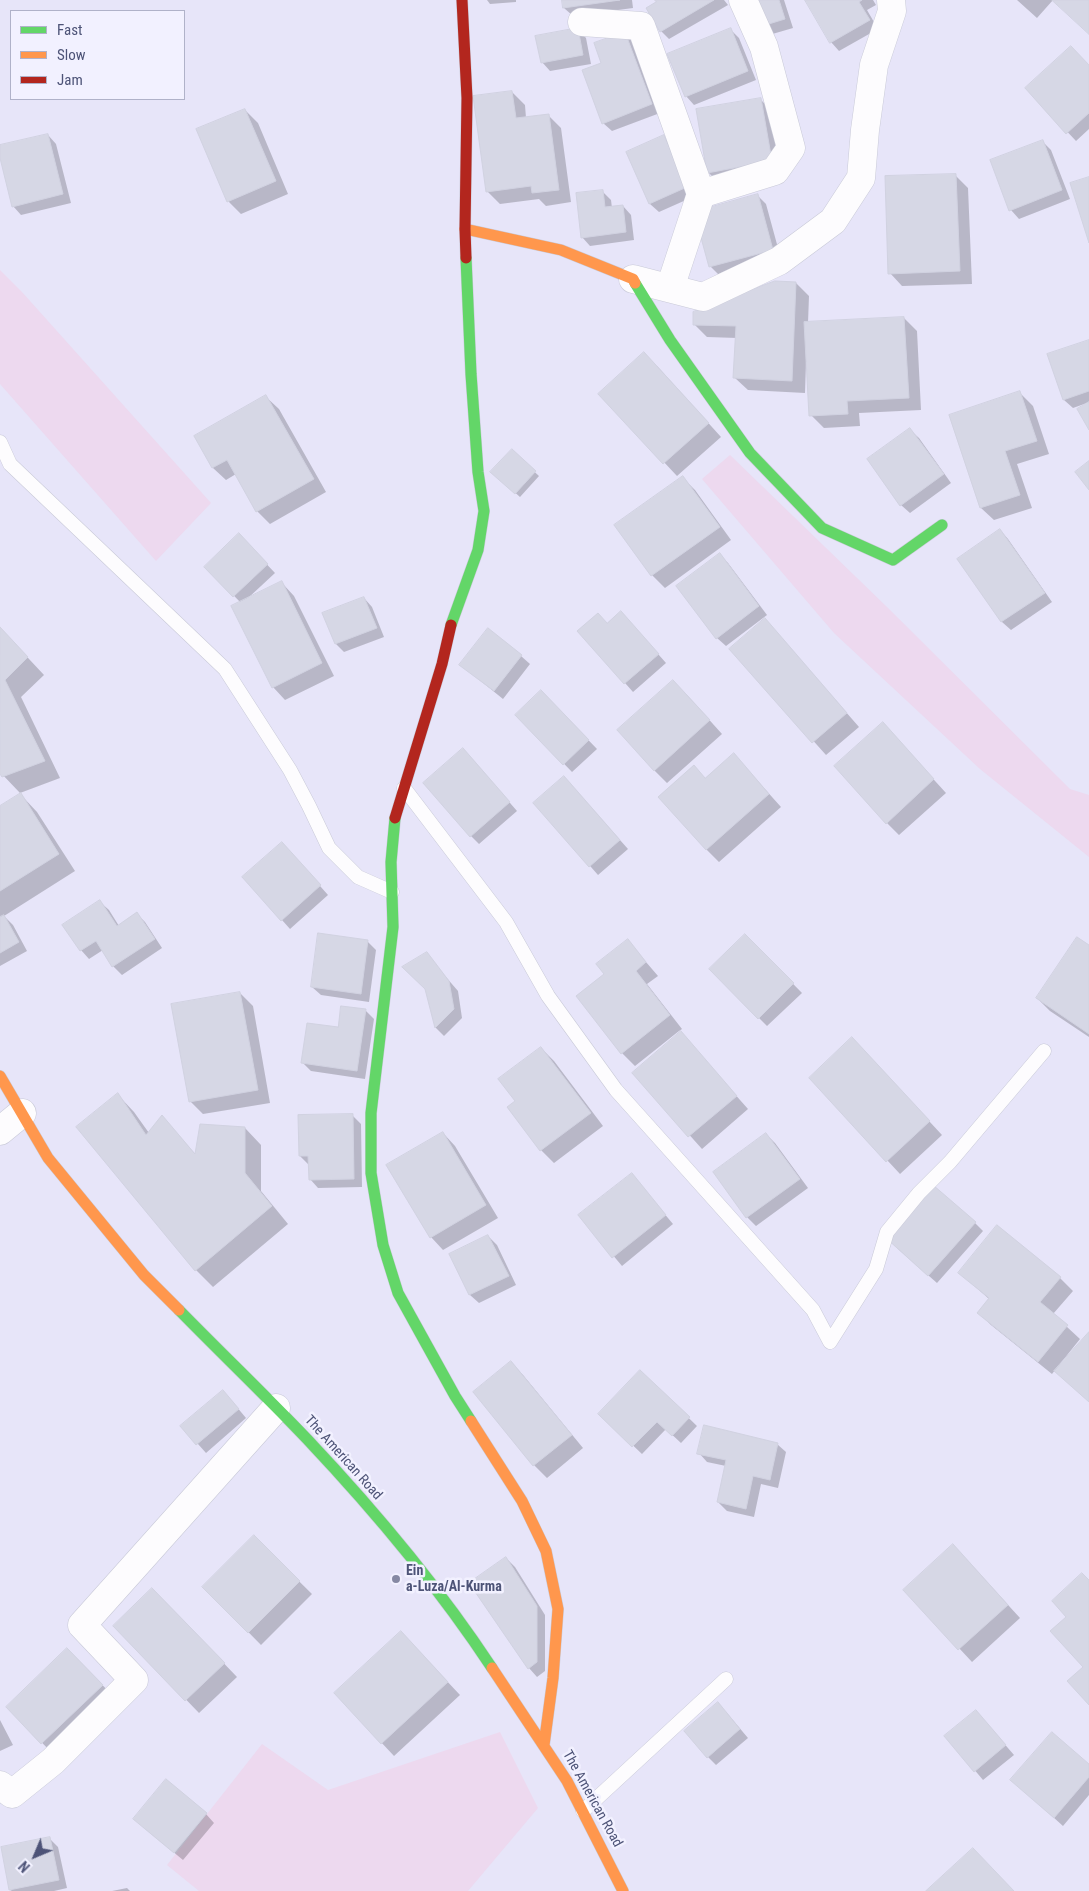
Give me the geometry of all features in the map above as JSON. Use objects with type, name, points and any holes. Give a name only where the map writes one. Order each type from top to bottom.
[{"type":"street","points":[[462,0],[467,98],[465,229],[471,374],[478,472],[484,511],[478,550],[449,631],[442,664],[395,817],[391,862],[393,927],[371,1114],[371,1173],[383,1246],[398,1293],[455,1396],[522,1501],[546,1551],[558,1609],[553,1678],[544,1745]]},
{"type":"street","points":[[701,194],[775,171],[791,148],[764,47],[743,0]]},
{"type":"street","points":[[465,229],[561,250],[633,279],[703,297],[779,261],[833,221],[862,178],[865,130],[874,65],[892,11],[891,0]]},
{"type":"street","points":[[582,22],[641,26],[701,194],[670,288]]},
{"type":"street","points":[[633,279],[670,340],[750,453],[822,528],[893,560],[942,525]]},
{"type":"street","name":"The American Road","points":[[0,1076],[48,1158],[144,1275],[307,1439],[407,1552],[470,1635],[567,1780],[624,1891]]},
{"type":"street","points":[[0,1131],[22,1113]]},
{"type":"street","points":[[0,1785],[12,1794],[53,1761],[134,1680],[82,1625],[276,1408]]},
{"type":"lane","points":[[0,442],[10,464],[225,669],[290,770],[329,848],[358,877],[392,892]]},
{"type":"lane","points":[[404,787],[506,922],[548,996],[616,1090],[814,1310],[830,1342],[876,1269],[887,1232],[919,1193],[950,1162],[1044,1051]]},
{"type":"lane","points":[[583,1811],[726,1679]]},
{"type":"shaded area","points":[[0,0],[1089,0],[1089,1891],[0,1891]]},
{"type":"shaded area","points":[[0,270],[22,292],[211,503],[156,561],[0,384]]},
{"type":"shaded area","points":[[730,455],[887,607],[1070,789],[1089,795],[1089,857],[980,769],[834,633],[702,479]]},
{"type":"shaded area","points":[[500,1732],[538,1808],[468,1891],[199,1891],[167,1865],[262,1744],[328,1790]]},
{"type":"building","points":[[562,0],[620,0],[563,8]]},
{"type":"building","points":[[655,0],[714,0],[660,32],[646,8],[656,2]]},
{"type":"building","points":[[750,0],[779,0],[785,19],[759,27]]},
{"type":"building","points":[[805,0],[862,0],[859,2],[870,20],[830,43]]},
{"type":"building","points":[[1052,0],[1089,0],[1089,34]]},
{"type":"building","points":[[578,28],[583,55],[541,63],[535,36]]},
{"type":"building","points":[[731,28],[748,71],[685,97],[667,54]]},
{"type":"building","points":[[625,32],[652,104],[602,124],[582,70],[601,63],[594,43]]},
{"type":"building","points":[[1071,46],[1089,65],[1089,113],[1066,134],[1025,88]]},
{"type":"building","points":[[512,91],[516,118],[549,114],[559,190],[532,193],[531,186],[486,192],[473,96]]},
{"type":"building","points":[[761,98],[772,161],[707,173],[696,109]]},
{"type":"building","points":[[245,109],[276,181],[227,202],[196,129]]},
{"type":"building","points":[[48,134],[63,194],[12,207],[0,158],[0,145]]},
{"type":"building","points":[[664,135],[687,187],[649,204],[626,152]]},
{"type":"building","points":[[1043,140],[1062,190],[1009,211],[990,160]]},
{"type":"building","points":[[956,174],[960,271],[888,274],[885,176]]},
{"type":"building","points":[[1089,177],[1089,243],[1070,183]]},
{"type":"building","points":[[603,190],[605,207],[623,205],[626,232],[581,238],[576,193]]},
{"type":"building","points":[[758,194],[773,250],[709,267],[694,212]]},
{"type":"building","points":[[775,281],[796,282],[792,381],[733,378],[736,326],[693,325],[693,312]]},
{"type":"building","points":[[904,317],[909,398],[847,401],[848,414],[809,416],[804,322]]},
{"type":"building","points":[[1089,340],[1089,391],[1063,400],[1047,354]]},
{"type":"building","points":[[644,352],[709,423],[663,464],[598,394]]},
{"type":"building","points":[[1020,391],[1037,441],[1005,451],[1020,495],[980,508],[949,415]]},
{"type":"building","points":[[266,395],[314,479],[256,512],[227,460],[212,468],[194,436]]},
{"type":"building","points":[[1089,402],[1089,430],[1077,409]]},
{"type":"building","points":[[910,428],[944,474],[900,506],[867,459]]},
{"type":"building","points":[[512,449],[536,471],[515,494],[490,472]]},
{"type":"building","points":[[1089,461],[1089,490],[1075,472]]},
{"type":"building","points":[[683,476],[720,527],[651,576],[614,525]]},
{"type":"building","points":[[1000,529],[1045,593],[1001,622],[957,559]]},
{"type":"building","points":[[239,533],[268,564],[233,597],[204,567]]},
{"type":"building","points":[[720,553],[759,606],[716,639],[676,586]]},
{"type":"building","points":[[282,581],[322,663],[272,688],[231,606]]},
{"type":"building","points":[[364,597],[377,628],[335,644],[322,613]]},
{"type":"building","points":[[621,611],[659,654],[624,684],[577,631],[598,613],[607,623]]},
{"type":"building","points":[[765,618],[847,713],[812,743],[729,649]]},
{"type":"building","points":[[0,627],[28,657],[5,680],[45,761],[2,777],[0,774]]},
{"type":"building","points":[[488,628],[522,655],[494,691],[459,665]]},
{"type":"building","points":[[673,680],[710,720],[654,771],[617,730]]},
{"type":"building","points":[[541,690],[589,740],[563,765],[515,715]]},
{"type":"building","points":[[883,722],[934,779],[886,824],[834,766]]},
{"type":"building","points":[[463,748],[510,802],[470,837],[423,783]]},
{"type":"building","points":[[734,753],[769,794],[706,850],[658,797],[694,765],[705,778]]},
{"type":"building","points":[[564,776],[620,840],[589,867],[533,803]]},
{"type":"building","points":[[21,793],[59,854],[0,891],[0,806]]},
{"type":"building","points":[[282,842],[321,885],[281,921],[242,877]]},
{"type":"building","points":[[100,900],[117,926],[137,912],[155,939],[112,967],[96,941],[80,951],[62,925]]},
{"type":"building","points":[[4,915],[19,942],[0,953],[0,917]]},
{"type":"building","points":[[318,933],[368,940],[361,994],[311,987]]},
{"type":"building","points":[[745,934],[794,983],[758,1019],[709,969]]},
{"type":"building","points":[[1077,937],[1089,945],[1089,1034],[1036,998]]},
{"type":"building","points":[[628,939],[646,962],[636,971],[670,1015],[621,1054],[576,996],[604,974],[596,964]]},
{"type":"building","points":[[427,952],[449,981],[454,1009],[435,1028],[425,989],[402,967]]},
{"type":"building","points":[[240,992],[258,1090],[189,1102],[171,1004]]},
{"type":"building","points":[[341,1006],[366,1009],[357,1071],[301,1063],[307,1023],[338,1027]]},
{"type":"building","points":[[681,1031],[737,1096],[688,1137],[632,1073]]},
{"type":"building","points":[[852,1037],[930,1121],[886,1162],[809,1078]]},
{"type":"building","points":[[541,1047],[591,1113],[540,1151],[507,1107],[515,1101],[498,1079]]},
{"type":"building","points":[[118,1093],[146,1135],[162,1115],[195,1154],[200,1124],[245,1127],[245,1173],[272,1206],[195,1271],[76,1127]]},
{"type":"building","points":[[353,1114],[354,1179],[309,1180],[308,1156],[299,1156],[298,1115]]},
{"type":"building","points":[[443,1132],[486,1205],[430,1238],[386,1165]]},
{"type":"building","points":[[766,1133],[800,1179],[746,1218],[713,1172]]},
{"type":"building","points":[[632,1173],[666,1215],[612,1258],[578,1215]]},
{"type":"building","points":[[933,1185],[976,1222],[928,1276],[886,1238]]},
{"type":"building","points":[[997,1225],[1061,1277],[1040,1302],[1068,1325],[1038,1362],[977,1313],[989,1298],[958,1273]]},
{"type":"building","points":[[488,1235],[509,1276],[469,1295],[449,1254]]},
{"type":"building","points":[[1089,1332],[1089,1402],[1054,1371]]},
{"type":"building","points":[[511,1361],[572,1435],[533,1466],[473,1392]]},
{"type":"building","points":[[640,1370],[690,1417],[672,1436],[657,1422],[632,1447],[598,1414]]},
{"type":"building","points":[[223,1390],[239,1409],[196,1445],[180,1426]]},
{"type":"building","points":[[704,1425],[778,1443],[770,1480],[753,1476],[746,1509],[717,1502],[726,1460],[697,1454]]},
{"type":"building","points":[[254,1535],[300,1581],[248,1633],[202,1587]]},
{"type":"building","points":[[953,1544],[1008,1605],[958,1650],[903,1590]]},
{"type":"building","points":[[506,1557],[537,1606],[537,1662],[528,1669],[469,1583]]},
{"type":"building","points":[[1082,1573],[1089,1580],[1089,1705],[1067,1681],[1083,1667],[1050,1631],[1066,1617],[1052,1601]]},
{"type":"building","points":[[152,1588],[225,1663],[185,1701],[113,1626]]},
{"type":"building","points":[[401,1631],[448,1682],[381,1744],[334,1693]]},
{"type":"building","points":[[67,1648],[103,1685],[41,1744],[6,1707]]},
{"type":"building","points":[[718,1702],[740,1729],[707,1758],[684,1731]]},
{"type":"building","points":[[976,1710],[1006,1745],[974,1772],[944,1736]]},
{"type":"building","points":[[1052,1732],[1089,1764],[1089,1777],[1054,1818],[1010,1780]]},
{"type":"building","points":[[166,1779],[207,1813],[174,1853],[133,1819]]},
{"type":"building","points":[[50,1837],[59,1880],[9,1890],[1,1847]]},
{"type":"building","points":[[973,1848],[1014,1891],[926,1891]]},
{"type":"traffic: fast","points":[[451,625],[478,550],[484,511],[478,472],[471,374],[466,258]]},
{"type":"traffic: fast","points":[[635,283],[670,340],[750,453],[822,528],[893,560],[942,525]]},
{"type":"traffic: fast","points":[[395,818],[391,862],[393,927],[371,1113],[371,1173],[383,1245],[398,1293],[455,1396],[471,1421]]},
{"type":"traffic: fast","points":[[179,1310],[357,1493],[427,1578],[492,1668]]},
{"type":"traffic: slow","points":[[465,229],[561,250],[633,279],[635,283]]},
{"type":"traffic: slow","points":[[0,1076],[48,1158],[144,1275],[179,1310]]},
{"type":"traffic: slow","points":[[471,1421],[522,1501],[546,1551],[558,1609],[553,1678],[544,1745]]},
{"type":"traffic: slow","points":[[492,1668],[567,1781],[623,1891]]},
{"type":"traffic: jam","points":[[462,0],[467,98],[466,258]]},
{"type":"traffic: jam","points":[[395,818],[442,664],[451,625]]},
{"type":"place","name":"Ein a-Luza/Al-Kurma","points":[[396,1579]]}]
